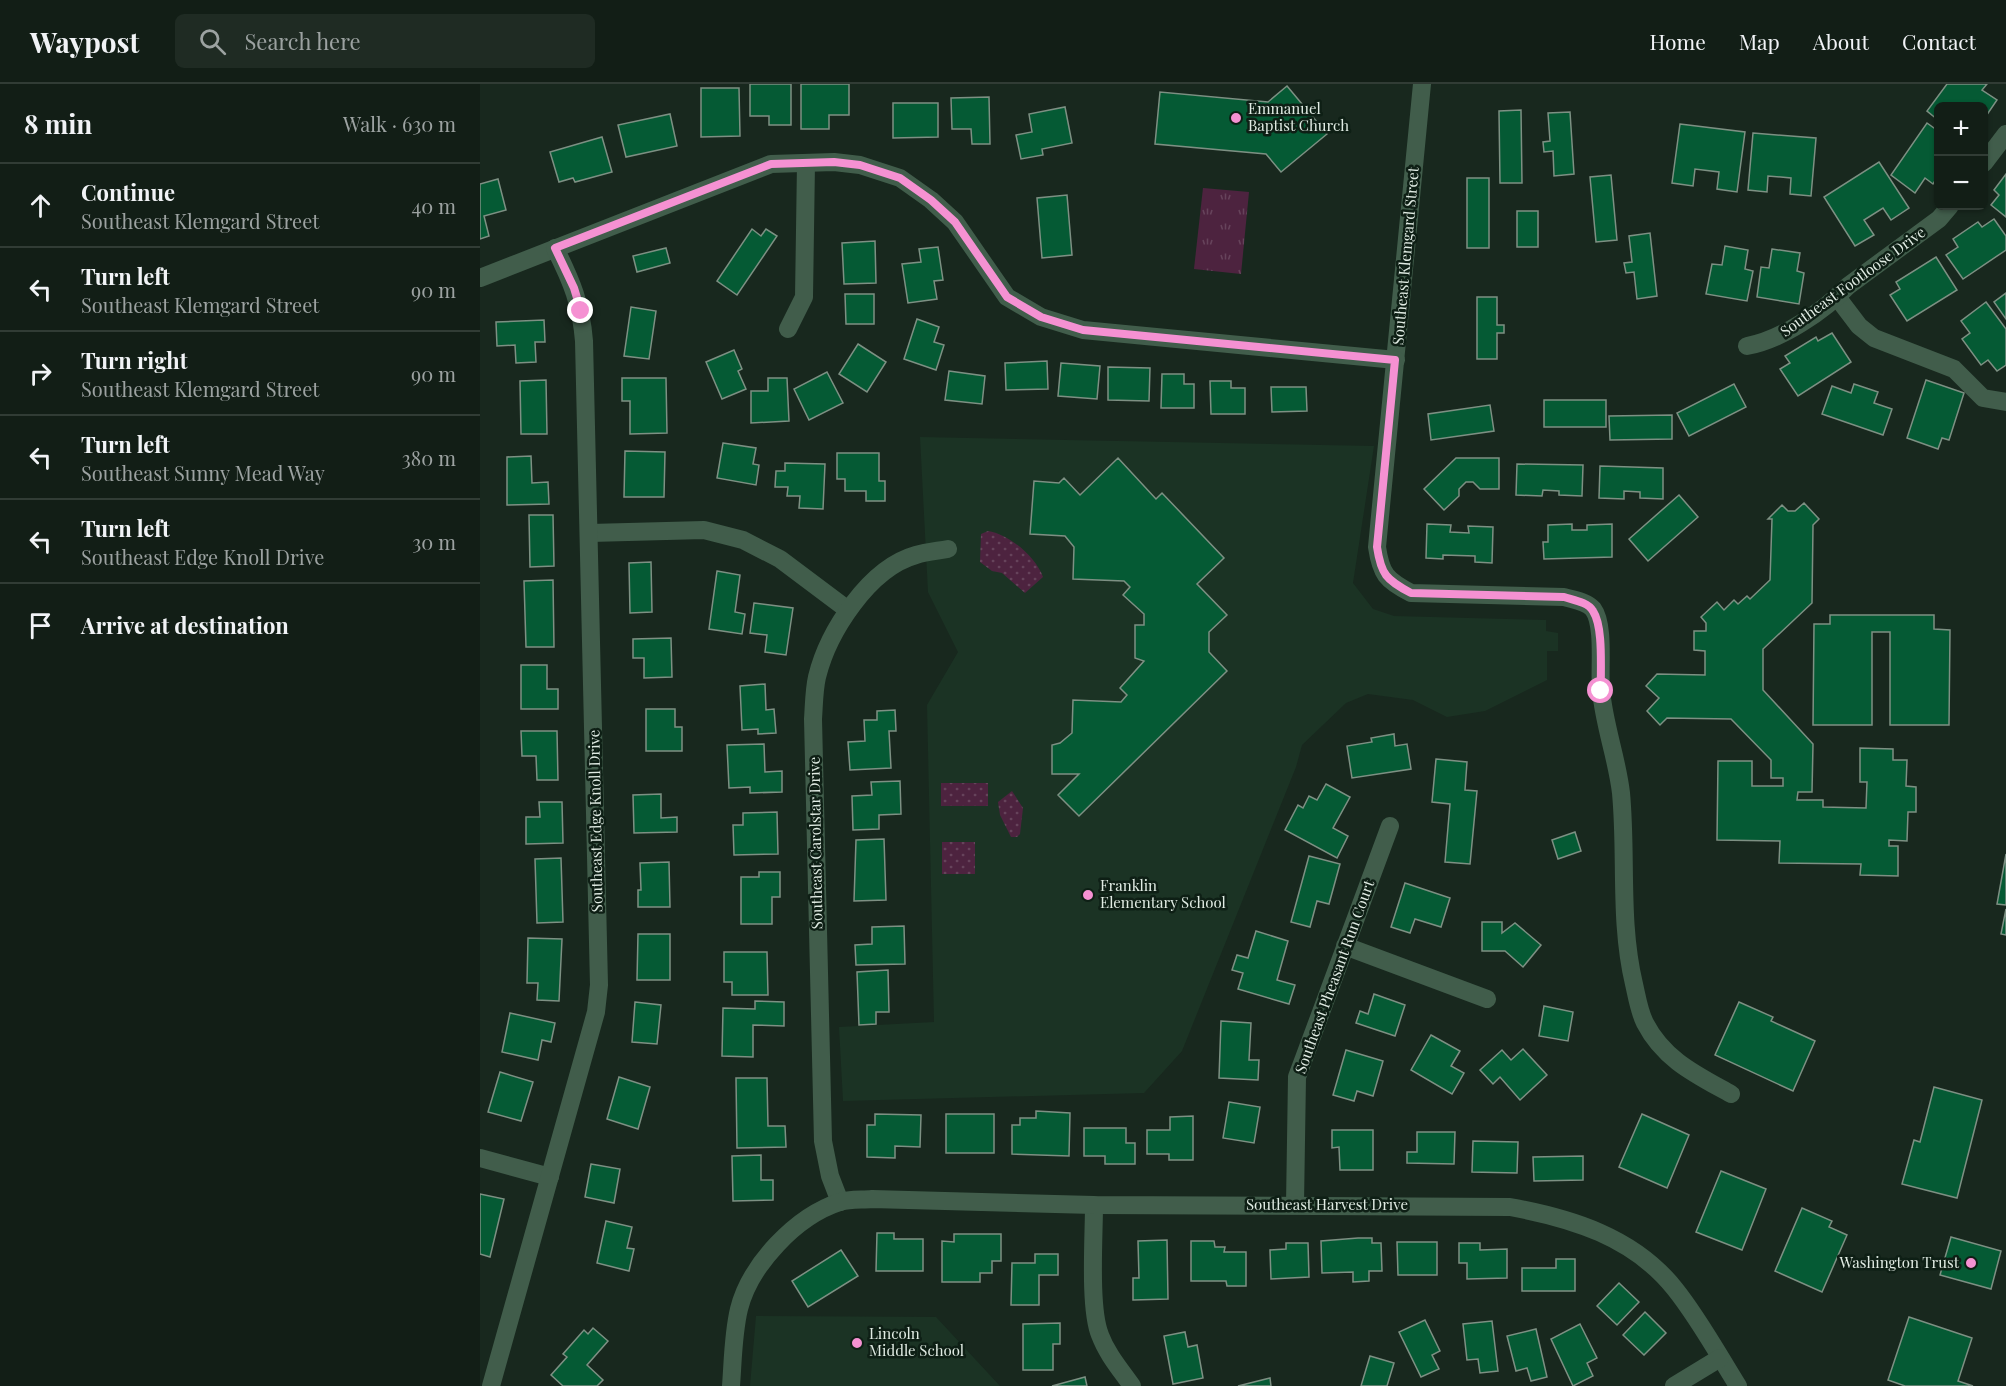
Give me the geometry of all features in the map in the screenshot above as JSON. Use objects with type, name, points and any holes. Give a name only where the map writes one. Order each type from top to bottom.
[{"type":"street","name":"Southeast Klemgard Street","points":[[1422,84],[1377,547],[1380,567],[1392,583],[1411,593],[1564,597],[1584,603],[1593,610],[1599,633],[1601,691],[1619,779],[1624,822],[1623,897],[1628,959],[1638,1000],[1644,1021],[1667,1054],[1684,1068],[1731,1094]]},
{"type":"street","points":[[1988,157],[2006,134]]},
{"type":"street","points":[[480,278],[771,164],[834,162],[860,165],[900,178],[931,200],[955,222],[1007,297],[1041,317],[1083,330],[1395,360]]},
{"type":"street","points":[[788,328],[804,297],[806,163]]},
{"type":"street","name":"Southeast Footloose Drive","points":[[1747,346],[1774,339],[1837,297],[1848,286],[1939,219],[1947,210]]},
{"type":"street","name":"Southeast Edge Knoll Drive","points":[[491,1386],[596,1012],[599,985],[590,533],[581,311],[574,288],[555,248]]},
{"type":"street","points":[[1837,297],[1859,326],[1874,339],[1954,369],[1983,398],[2006,402]]},
{"type":"street","points":[[590,533],[704,530],[743,540],[780,559],[848,610]]},
{"type":"street","name":"Southeast Carolstar Drive","points":[[840,1202],[830,1176],[823,1141],[813,719],[817,678],[829,642],[848,610],[871,584],[894,566],[915,555],[948,549]]},
{"type":"street","name":"Southeast Pheasant Run Court","points":[[1295,1204],[1297,1077],[1390,826]]},
{"type":"street","points":[[1345,946],[1487,999]]},
{"type":"street","points":[[480,1158],[550,1177]]},
{"type":"street","name":"Southeast Harvest Drive","points":[[840,1202],[872,1199],[1094,1205],[1295,1204],[1510,1207],[1558,1216],[1590,1226],[1638,1254],[1674,1288],[1738,1386]]},
{"type":"street","points":[[731,1386],[735,1329],[740,1307],[757,1269],[783,1238],[840,1202]]},
{"type":"street","points":[[1094,1205],[1095,1311],[1099,1332],[1108,1353],[1132,1386]]},
{"type":"street","points":[[1674,1386],[1720,1358]]},
{"type":"shaded area","name":"Franklin Elementary School","points":[[920,437],[1374,446],[1353,583],[1373,609],[1394,616],[1546,620],[1546,631],[1558,633],[1558,651],[1547,651],[1547,680],[1485,711],[1447,717],[1413,700],[1368,694],[1346,703],[1302,745],[1296,767],[1182,1051],[1144,1093],[843,1101],[839,1027],[934,1022],[927,705],[958,652],[928,592]]},
{"type":"shaded area","name":"Lincoln Middle School","points":[[756,1316],[936,1317],[1000,1386],[750,1386]]},
{"type":"green space","points":[[1203,188],[1249,192],[1241,274],[1194,269]]},
{"type":"green space","points":[[988,531],[1013,542],[1028,554],[1039,569],[1043,577],[1025,593],[1002,573],[992,571],[980,562],[981,534]]},
{"type":"green space","points":[[941,783],[988,783],[988,806],[941,806]]},
{"type":"green space","points":[[1012,791],[1023,808],[1020,834],[1017,837],[1011,837],[1000,815],[998,802]]},
{"type":"green space","points":[[942,842],[975,842],[975,874],[942,874]]},
{"type":"building","points":[[750,84],[791,84],[791,125],[769,125],[769,116],[750,116]]},
{"type":"building","points":[[801,84],[849,84],[849,115],[829,115],[829,129],[801,129]]},
{"type":"building","points":[[1947,84],[1987,84],[1982,90],[1997,100],[1988,113],[1988,102],[1934,102],[1934,117],[1927,111]]},
{"type":"building","name":"Emmanuel Baptist Church","points":[[1287,86],[1327,134],[1281,172],[1266,154],[1155,144],[1160,92],[1268,102]]},
{"type":"building","points":[[701,88],[739,88],[740,136],[701,137]]},
{"type":"building","points":[[989,97],[990,144],[972,144],[971,129],[952,129],[951,98]]},
{"type":"building","points":[[893,103],[938,103],[938,137],[893,138]]},
{"type":"building","points":[[1065,107],[1072,143],[1042,149],[1043,155],[1021,159],[1016,135],[1032,132],[1029,114]]},
{"type":"building","points":[[1521,110],[1522,183],[1500,183],[1499,111]]},
{"type":"building","points":[[1570,112],[1574,174],[1554,176],[1553,151],[1544,152],[1543,142],[1550,141],[1548,113]]},
{"type":"building","points":[[670,114],[677,146],[626,157],[618,125]]},
{"type":"building","points":[[1927,123],[1934,128],[1933,184],[1925,178],[1915,193],[1891,175]]},
{"type":"building","points":[[1680,124],[1745,132],[1737,192],[1717,189],[1719,172],[1695,169],[1693,186],[1672,183]]},
{"type":"building","points":[[1753,133],[1816,138],[1811,196],[1790,194],[1791,178],[1768,176],[1767,192],[1748,190]]},
{"type":"building","points":[[602,137],[612,172],[575,182],[573,178],[559,182],[550,152]]},
{"type":"building","points":[[1879,162],[1909,208],[1891,220],[1883,208],[1864,220],[1874,235],[1855,246],[1824,197]]},
{"type":"building","points":[[2006,174],[2006,217],[1991,205],[1999,195],[1994,190]]},
{"type":"building","points":[[1611,175],[1617,240],[1596,242],[1590,177]]},
{"type":"building","points":[[1467,178],[1489,178],[1489,248],[1467,248]]},
{"type":"building","points":[[498,179],[506,210],[484,216],[489,236],[480,239],[480,184]]},
{"type":"building","points":[[1067,195],[1072,255],[1042,258],[1037,198]]},
{"type":"building","points":[[1517,211],[1538,211],[1538,247],[1517,247]]},
{"type":"building","points":[[1994,219],[2006,236],[2006,250],[1963,279],[1946,255],[1958,247],[1953,239],[1978,222],[1982,227]]},
{"type":"building","points":[[752,229],[761,236],[766,229],[777,236],[737,295],[717,281]]},
{"type":"building","points":[[1650,233],[1657,296],[1637,299],[1634,272],[1626,273],[1624,263],[1632,262],[1629,236]]},
{"type":"building","points":[[875,241],[876,283],[844,284],[842,243]]},
{"type":"building","points":[[1725,246],[1748,250],[1745,269],[1753,271],[1747,301],[1706,294],[1712,264],[1722,265]]},
{"type":"building","points":[[938,247],[943,280],[934,281],[937,299],[908,303],[902,264],[921,262],[919,249]]},
{"type":"building","points":[[666,248],[670,263],[637,272],[633,256]]},
{"type":"building","points":[[1772,249],[1800,253],[1797,271],[1804,273],[1799,304],[1757,297],[1761,267],[1769,268]]},
{"type":"building","points":[[1936,257],[1957,290],[1907,321],[1890,295],[1900,289],[1896,282]]},
{"type":"building","points":[[2006,293],[2006,319],[1994,302]]},
{"type":"building","points":[[845,294],[874,294],[874,324],[846,324]]},
{"type":"building","points":[[1477,297],[1497,297],[1497,325],[1504,325],[1504,333],[1497,333],[1497,359],[1477,359]]},
{"type":"building","points":[[1986,302],[2006,329],[2006,365],[1997,371],[1988,360],[1981,365],[1962,339],[1970,333],[1961,321]]},
{"type":"building","points":[[631,307],[656,311],[649,359],[624,356]]},
{"type":"building","points":[[917,319],[939,327],[934,342],[944,345],[936,370],[904,359]]},
{"type":"building","points":[[544,320],[545,342],[535,342],[536,362],[516,363],[515,345],[497,346],[496,322]]},
{"type":"building","points":[[1832,333],[1851,362],[1798,396],[1780,369],[1790,363],[1785,356],[1816,337],[1818,341]]},
{"type":"building","points":[[858,344],[886,362],[867,392],[839,374]]},
{"type":"building","points":[[734,350],[742,369],[738,371],[746,389],[722,399],[706,362]]},
{"type":"building","points":[[1047,361],[1048,389],[1006,390],[1005,363]]},
{"type":"building","points":[[1061,363],[1100,366],[1097,399],[1058,396]]},
{"type":"building","points":[[1108,367],[1150,368],[1149,401],[1108,400]]},
{"type":"building","points":[[949,371],[985,376],[982,404],[945,400]]},
{"type":"building","points":[[827,372],[843,403],[809,420],[794,389]]},
{"type":"building","points":[[1162,374],[1184,374],[1184,384],[1194,384],[1194,408],[1161,408]]},
{"type":"building","points":[[622,378],[666,378],[667,433],[630,434],[630,401],[622,401]]},
{"type":"building","points":[[768,378],[787,378],[789,421],[751,423],[751,391],[768,391]]},
{"type":"building","points":[[546,380],[547,434],[521,434],[520,381]]},
{"type":"building","points":[[1926,380],[1964,393],[1949,440],[1942,438],[1938,449],[1907,438]]},
{"type":"building","points":[[1210,381],[1231,381],[1231,388],[1245,388],[1245,414],[1211,414]]},
{"type":"building","points":[[1734,384],[1746,407],[1689,436],[1677,413]]},
{"type":"building","points":[[1854,384],[1878,392],[1874,403],[1892,409],[1883,435],[1822,414],[1832,386],[1851,393]]},
{"type":"building","points":[[1271,387],[1306,387],[1307,411],[1272,412]]},
{"type":"building","points":[[1544,400],[1606,400],[1606,427],[1544,427]]},
{"type":"building","points":[[1490,405],[1494,431],[1431,440],[1428,414]]},
{"type":"building","points":[[1672,415],[1672,439],[1610,440],[1609,416]]},
{"type":"building","points":[[723,443],[756,448],[753,464],[759,465],[756,485],[717,478]]},
{"type":"building","points":[[625,451],[665,452],[664,497],[624,497]]},
{"type":"building","points":[[837,453],[879,453],[879,481],[885,481],[885,501],[866,501],[866,491],[845,491],[845,479],[837,479]]},
{"type":"building","points":[[531,456],[532,483],[548,482],[549,504],[507,505],[507,457]]},
{"type":"building","points":[[1118,458],[1156,499],[1162,493],[1224,558],[1197,584],[1227,615],[1209,632],[1209,652],[1227,671],[1079,816],[1058,795],[1079,774],[1052,774],[1052,745],[1060,743],[1072,733],[1073,700],[1121,702],[1127,695],[1120,688],[1144,661],[1135,658],[1135,625],[1144,625],[1144,614],[1123,595],[1130,587],[1124,581],[1073,579],[1074,547],[1065,536],[1030,534],[1034,481],[1059,483],[1064,478],[1080,495]]},
{"type":"building","points":[[1456,458],[1499,458],[1499,489],[1480,489],[1473,482],[1466,482],[1459,489],[1459,496],[1444,510],[1424,489]]},
{"type":"building","points":[[785,463],[825,464],[823,509],[799,508],[800,496],[787,496],[788,487],[775,487],[776,471],[785,471]]},
{"type":"building","points":[[1517,464],[1583,465],[1582,496],[1559,495],[1559,491],[1543,490],[1542,496],[1516,495]]},
{"type":"building","points":[[1600,466],[1663,468],[1663,499],[1640,498],[1640,492],[1624,491],[1624,499],[1599,498]]},
{"type":"building","points":[[1679,495],[1698,517],[1648,561],[1629,539]]},
{"type":"building","points":[[1804,503],[1819,519],[1813,525],[1812,603],[1763,649],[1763,690],[1813,744],[1812,792],[1798,792],[1797,800],[1823,800],[1823,807],[1866,808],[1867,782],[1860,782],[1860,748],[1893,749],[1893,760],[1907,760],[1906,786],[1916,787],[1916,812],[1908,812],[1907,841],[1889,840],[1889,846],[1898,846],[1898,876],[1860,875],[1861,864],[1779,863],[1780,841],[1717,840],[1718,761],[1752,761],[1752,786],[1783,786],[1783,778],[1771,778],[1771,760],[1731,719],[1667,718],[1660,725],[1647,711],[1659,698],[1646,686],[1657,674],[1705,675],[1705,651],[1694,650],[1694,631],[1706,631],[1706,623],[1701,617],[1717,602],[1724,610],[1734,600],[1738,604],[1747,596],[1750,599],[1770,580],[1772,519],[1768,519],[1782,505],[1788,511],[1795,511]]},
{"type":"building","points":[[529,515],[553,515],[554,566],[530,567]]},
{"type":"building","points":[[1427,524],[1451,525],[1450,532],[1469,533],[1468,526],[1493,527],[1492,563],[1475,562],[1475,556],[1443,555],[1443,559],[1426,558]]},
{"type":"building","points":[[1572,524],[1572,530],[1587,530],[1587,525],[1612,524],[1612,557],[1544,559],[1543,542],[1548,542],[1548,525]]},
{"type":"building","points":[[651,562],[652,612],[630,613],[629,563]]},
{"type":"building","points":[[717,571],[740,575],[735,612],[745,614],[742,634],[709,629]]},
{"type":"building","points":[[553,580],[554,647],[526,647],[524,581]]},
{"type":"building","points":[[754,603],[793,608],[786,655],[765,652],[767,635],[750,633]]},
{"type":"building","points":[[1830,615],[1934,615],[1934,629],[1950,630],[1949,725],[1890,725],[1890,632],[1872,632],[1872,725],[1813,725],[1814,624],[1830,624]]},
{"type":"building","points":[[671,638],[672,677],[644,678],[644,658],[633,658],[633,639]]},
{"type":"building","points":[[521,665],[547,665],[547,689],[558,689],[558,709],[521,709]]},
{"type":"building","points":[[765,684],[766,710],[774,709],[776,733],[758,734],[758,729],[742,730],[740,686]]},
{"type":"building","points":[[646,709],[675,709],[675,727],[682,727],[682,751],[646,751]]},
{"type":"building","points":[[895,710],[896,731],[889,731],[891,768],[850,770],[848,742],[865,741],[864,720],[877,720],[877,711]]},
{"type":"building","points":[[521,731],[557,731],[558,780],[537,780],[536,756],[522,756]]},
{"type":"building","points":[[1394,734],[1395,746],[1407,744],[1411,769],[1352,778],[1347,746],[1372,742],[1371,738]]},
{"type":"building","points":[[764,744],[765,772],[782,771],[782,792],[750,793],[750,787],[729,788],[727,745]]},
{"type":"building","points":[[1436,759],[1467,762],[1465,790],[1477,791],[1470,864],[1445,862],[1450,804],[1432,802]]},
{"type":"building","points":[[900,781],[901,814],[879,815],[879,829],[853,830],[852,796],[872,795],[871,782]]},
{"type":"building","points":[[1326,784],[1350,797],[1333,828],[1348,836],[1337,858],[1285,830],[1298,805],[1303,808],[1309,796],[1317,800]]},
{"type":"building","points":[[661,794],[661,818],[677,817],[677,832],[634,833],[633,795]]},
{"type":"building","points":[[539,802],[562,802],[563,843],[526,844],[526,817],[540,817]]},
{"type":"building","points":[[777,812],[778,854],[734,855],[733,825],[743,825],[743,813]]},
{"type":"building","points":[[1575,832],[1581,851],[1558,859],[1552,840]]},
{"type":"building","points":[[884,839],[886,900],[854,901],[856,840]]},
{"type":"building","points":[[2006,854],[2006,905],[1997,904]]},
{"type":"building","points":[[1309,856],[1340,864],[1329,904],[1317,901],[1310,927],[1291,922]]},
{"type":"building","points":[[561,858],[563,922],[537,923],[535,859]]},
{"type":"building","points":[[669,862],[670,907],[638,907],[638,890],[641,890],[640,863]]},
{"type":"building","points":[[759,872],[780,872],[780,897],[772,897],[772,924],[741,924],[741,877],[759,877]]},
{"type":"building","points":[[1405,883],[1450,898],[1441,927],[1415,919],[1410,933],[1391,927]]},
{"type":"building","points":[[2006,909],[2006,935],[2001,934]]},
{"type":"building","points":[[1482,922],[1502,922],[1502,933],[1515,923],[1541,945],[1523,967],[1505,951],[1482,951]]},
{"type":"building","points":[[904,926],[905,964],[856,965],[855,945],[872,944],[872,927]]},
{"type":"building","points":[[1256,931],[1288,941],[1277,980],[1295,985],[1289,1004],[1238,989],[1243,973],[1232,970],[1237,955],[1248,958]]},
{"type":"building","points":[[638,934],[670,934],[670,980],[637,980]]},
{"type":"building","points":[[528,938],[562,939],[559,1001],[537,1000],[538,983],[527,983]]},
{"type":"building","points":[[724,952],[767,952],[768,995],[732,995],[732,982],[724,982]]},
{"type":"building","points":[[888,970],[889,1012],[876,1012],[876,1024],[859,1025],[857,972]]},
{"type":"building","points":[[1374,994],[1405,1005],[1395,1036],[1356,1023],[1360,1011],[1368,1014]]},
{"type":"building","points":[[755,1001],[784,1002],[784,1026],[753,1025],[753,1057],[722,1056],[723,1008],[755,1009]]},
{"type":"building","points":[[635,1002],[661,1005],[657,1044],[632,1042]]},
{"type":"building","points":[[1739,1002],[1773,1017],[1771,1021],[1815,1041],[1793,1091],[1715,1055]]},
{"type":"building","points":[[1544,1006],[1573,1012],[1568,1041],[1539,1036]]},
{"type":"building","points":[[510,1013],[555,1023],[551,1042],[542,1040],[538,1060],[502,1052]]},
{"type":"building","points":[[1221,1021],[1251,1023],[1249,1060],[1259,1060],[1258,1080],[1219,1078]]},
{"type":"building","points":[[1431,1035],[1460,1051],[1451,1066],[1464,1073],[1452,1094],[1411,1070]]},
{"type":"building","points":[[1523,1049],[1547,1075],[1520,1100],[1500,1077],[1493,1084],[1480,1070],[1502,1050],[1511,1060]]},
{"type":"building","points":[[1346,1050],[1383,1061],[1373,1096],[1357,1091],[1354,1101],[1333,1095]]},
{"type":"building","points":[[500,1072],[533,1082],[521,1121],[488,1112]]},
{"type":"building","points":[[619,1077],[650,1087],[638,1129],[607,1119]]},
{"type":"building","points":[[736,1078],[767,1078],[768,1126],[785,1126],[786,1147],[737,1148]]},
{"type":"building","points":[[1934,1087],[1982,1100],[1957,1198],[1902,1184],[1914,1140],[1920,1142]]},
{"type":"building","points":[[1229,1102],[1260,1107],[1254,1143],[1223,1138]]},
{"type":"building","points":[[1036,1111],[1070,1113],[1069,1156],[1012,1154],[1012,1125],[1020,1125],[1020,1118],[1036,1118]]},
{"type":"building","points":[[875,1114],[921,1115],[920,1147],[895,1146],[895,1158],[867,1157],[867,1125],[875,1125]]},
{"type":"building","points":[[946,1114],[994,1114],[994,1153],[946,1153]]},
{"type":"building","points":[[1642,1114],[1689,1135],[1667,1188],[1619,1167]]},
{"type":"building","points":[[1193,1116],[1193,1160],[1169,1160],[1169,1154],[1147,1154],[1147,1130],[1170,1130],[1170,1117]]},
{"type":"building","points":[[1084,1128],[1126,1128],[1126,1143],[1135,1143],[1135,1164],[1105,1164],[1105,1156],[1084,1156]]},
{"type":"building","points":[[1332,1130],[1373,1130],[1373,1170],[1340,1170],[1339,1147],[1332,1148]]},
{"type":"building","points":[[1417,1132],[1455,1132],[1454,1164],[1407,1163],[1407,1152],[1417,1152]]},
{"type":"building","points":[[1473,1141],[1518,1142],[1517,1173],[1472,1172]]},
{"type":"building","points":[[761,1155],[761,1180],[773,1180],[773,1200],[733,1201],[732,1156]]},
{"type":"building","points":[[1583,1156],[1583,1180],[1534,1181],[1533,1157]]},
{"type":"building","points":[[591,1164],[620,1169],[614,1203],[585,1197]]},
{"type":"building","points":[[1721,1171],[1766,1189],[1742,1250],[1696,1232]]},
{"type":"building","points":[[480,1194],[504,1199],[490,1257],[480,1254]]},
{"type":"building","points":[[1802,1208],[1832,1221],[1829,1227],[1847,1235],[1822,1292],[1775,1271]]},
{"type":"building","points":[[606,1221],[632,1227],[627,1248],[634,1249],[629,1271],[597,1263]]},
{"type":"building","points":[[877,1233],[894,1233],[894,1239],[923,1239],[923,1271],[876,1271]]},
{"type":"building","points":[[954,1234],[1001,1234],[1001,1261],[992,1261],[992,1273],[980,1273],[980,1282],[942,1282],[942,1241],[954,1242]]},
{"type":"building","name":"Washington Trust","points":[[1951,1237],[2001,1251],[1991,1289],[1940,1275]]},
{"type":"building","points":[[1372,1238],[1372,1243],[1381,1243],[1382,1271],[1369,1271],[1369,1281],[1353,1282],[1353,1272],[1322,1273],[1321,1241]]},
{"type":"building","points":[[1167,1240],[1168,1299],[1133,1300],[1133,1278],[1139,1278],[1138,1241]]},
{"type":"building","points":[[1191,1241],[1214,1241],[1215,1247],[1225,1247],[1224,1252],[1246,1252],[1246,1286],[1227,1286],[1226,1281],[1191,1281]]},
{"type":"building","points":[[1397,1242],[1437,1242],[1437,1275],[1398,1275]]},
{"type":"building","points":[[1286,1243],[1308,1243],[1309,1277],[1271,1279],[1270,1250],[1286,1249]]},
{"type":"building","points":[[1459,1243],[1480,1243],[1480,1250],[1507,1249],[1507,1278],[1467,1279],[1467,1263],[1459,1263]]},
{"type":"building","points":[[841,1250],[858,1276],[808,1307],[792,1281]]},
{"type":"building","points":[[1035,1254],[1058,1254],[1058,1275],[1039,1275],[1039,1305],[1011,1305],[1012,1263],[1035,1263]]},
{"type":"building","points":[[1556,1259],[1575,1259],[1575,1291],[1522,1291],[1522,1268],[1556,1268]]},
{"type":"building","points":[[1619,1283],[1639,1302],[1617,1325],[1597,1306]]},
{"type":"building","points":[[1645,1312],[1666,1333],[1644,1355],[1623,1335]]},
{"type":"building","points":[[1909,1317],[1972,1338],[1958,1381],[1973,1386],[1905,1386],[1888,1380]]},
{"type":"building","points":[[1425,1320],[1440,1351],[1432,1355],[1439,1369],[1421,1377],[1399,1332]]},
{"type":"building","points":[[1492,1321],[1498,1371],[1480,1373],[1478,1359],[1467,1360],[1463,1324]]},
{"type":"building","points":[[1060,1323],[1060,1344],[1053,1344],[1053,1370],[1023,1370],[1023,1324]]},
{"type":"building","points":[[1580,1324],[1597,1358],[1587,1363],[1593,1376],[1573,1386],[1551,1339]]},
{"type":"building","points":[[593,1328],[608,1341],[587,1365],[603,1380],[597,1386],[563,1386],[551,1375],[567,1357],[563,1354],[584,1330],[588,1334]]},
{"type":"building","points":[[1536,1329],[1547,1377],[1531,1381],[1527,1368],[1516,1371],[1507,1336]]},
{"type":"building","points":[[1185,1332],[1188,1347],[1197,1345],[1203,1378],[1173,1384],[1164,1336]]},
{"type":"building","points":[[1370,1356],[1394,1363],[1387,1386],[1361,1386]]},
{"type":"building","points":[[1085,1377],[1087,1386],[1052,1386]]},
{"type":"building","points":[[1270,1378],[1271,1386],[1238,1386]]},
{"type":"place","name":"Emmanuel Baptist Church","points":[[1236,118]]},
{"type":"place","name":"Franklin Elementary School","points":[[1088,895]]},
{"type":"place","name":"Washington Trust","points":[[1971,1263]]},
{"type":"place","name":"Lincoln Middle School","points":[[857,1343]]},
{"type":"route","points":[[581,311],[574,288],[555,248],[771,164],[834,162],[860,165],[900,178],[931,200],[955,222],[1007,297],[1041,317],[1083,330],[1395,360],[1377,547],[1380,567],[1392,583],[1411,593],[1564,597],[1584,603],[1593,610],[1599,633],[1601,691]]}]
